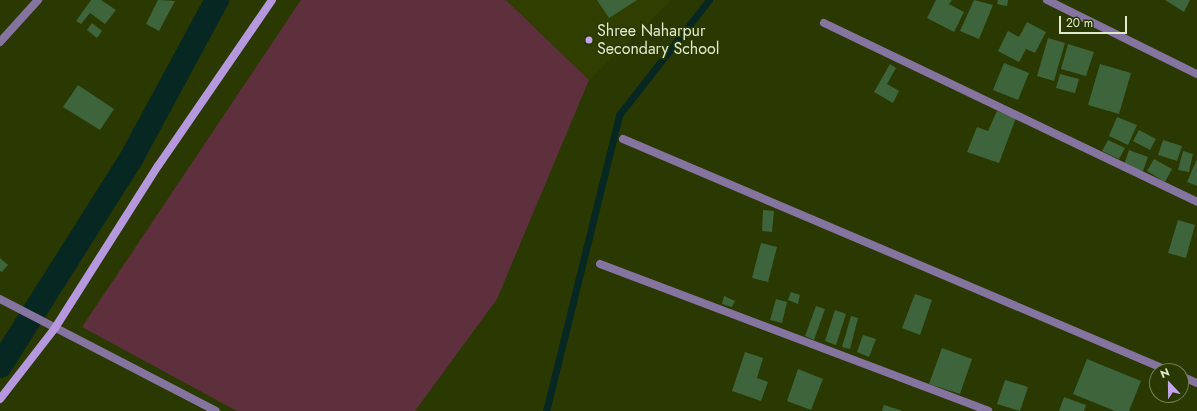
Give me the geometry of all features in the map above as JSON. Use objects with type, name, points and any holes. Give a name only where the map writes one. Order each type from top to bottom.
[{"type":"street","points":[[0,42],[38,0]]},
{"type":"street","points":[[0,399],[54,327],[158,166],[272,0]]},
{"type":"street","points":[[1047,0],[1197,74]]},
{"type":"street","points":[[824,23],[1197,202]]},
{"type":"street","points":[[623,139],[1150,363]]},
{"type":"street","points":[[600,264],[988,411]]},
{"type":"street","points":[[3,301],[216,411]]},
{"type":"shaded area","points":[[301,0],[506,0],[589,80],[497,299],[415,411],[237,411],[82,327]]},
{"type":"shaded area","name":"Shree Naharpur Secondary School","points":[[506,0],[672,0],[589,80]]},
{"type":"building","points":[[91,0],[101,0],[116,10],[105,24],[90,13],[81,24],[76,21]]},
{"type":"building","points":[[158,0],[175,1],[159,31],[146,24]]},
{"type":"building","points":[[597,0],[637,0],[609,18]]},
{"type":"building","points":[[936,0],[952,0],[949,4],[964,12],[954,32],[927,18]]},
{"type":"building","points":[[974,0],[993,5],[979,39],[960,31]]},
{"type":"building","points":[[998,0],[1008,0],[1007,6],[997,4]]},
{"type":"building","points":[[1165,0],[1190,0],[1184,12]]},
{"type":"building","points":[[1027,22],[1046,32],[1035,53],[1026,49],[1019,62],[998,51],[1008,31],[1019,37]]},
{"type":"building","points":[[92,23],[102,31],[97,38],[87,30]]},
{"type":"building","points":[[1048,38],[1065,43],[1054,81],[1037,76]]},
{"type":"building","points":[[1068,44],[1094,52],[1086,76],[1061,69]]},
{"type":"building","points":[[1004,63],[1029,73],[1018,100],[993,90]]},
{"type":"building","points":[[890,64],[896,68],[887,84],[899,91],[893,103],[874,92]]},
{"type":"building","points":[[1100,64],[1131,73],[1119,114],[1088,105]]},
{"type":"building","points":[[1060,74],[1079,79],[1075,93],[1056,88]]},
{"type":"building","points":[[78,85],[114,109],[100,130],[63,107]]},
{"type":"building","points":[[997,111],[1016,118],[999,163],[967,152],[977,127],[988,131]]},
{"type":"building","points":[[1117,117],[1137,125],[1128,145],[1109,136]]},
{"type":"building","points":[[1139,130],[1156,139],[1150,150],[1133,141]]},
{"type":"building","points":[[1108,140],[1125,148],[1119,159],[1102,151]]},
{"type":"building","points":[[1163,140],[1182,146],[1177,161],[1158,155]]},
{"type":"building","points":[[1129,150],[1148,157],[1143,171],[1124,165]]},
{"type":"building","points":[[1183,151],[1193,154],[1189,172],[1178,170]]},
{"type":"building","points":[[1154,159],[1172,169],[1165,182],[1147,171]]},
{"type":"building","points":[[1197,159],[1197,186],[1187,182]]},
{"type":"building","points":[[763,210],[774,211],[772,232],[762,231]]},
{"type":"building","points":[[1178,220],[1195,225],[1186,258],[1168,253]]},
{"type":"building","points":[[761,243],[777,247],[768,282],[752,278]]},
{"type":"building","points":[[0,258],[8,265],[2,272],[0,271]]},
{"type":"building","points":[[791,292],[800,295],[798,304],[788,300]]},
{"type":"building","points":[[915,294],[932,300],[920,335],[902,328]]},
{"type":"building","points":[[724,296],[735,301],[732,307],[722,304]]},
{"type":"building","points":[[776,299],[787,302],[782,323],[770,320]]},
{"type":"building","points":[[816,306],[825,309],[814,340],[805,336]]},
{"type":"building","points":[[835,310],[846,314],[836,345],[825,341]]},
{"type":"building","points":[[851,316],[858,318],[850,349],[842,347]]},
{"type":"building","points":[[863,335],[876,339],[869,357],[857,352]]},
{"type":"building","points":[[942,348],[972,359],[960,394],[929,384]]},
{"type":"building","points":[[745,352],[763,358],[757,378],[768,382],[761,401],[732,391]]},
{"type":"building","points":[[1087,359],[1141,381],[1129,411],[1115,411],[1073,394]]},
{"type":"building","points":[[798,369],[823,379],[811,410],[787,401]]},
{"type":"building","points":[[1005,380],[1028,387],[1020,411],[997,404]]},
{"type":"building","points":[[1064,397],[1086,405],[1084,411],[1059,411]]},
{"type":"building","points":[[884,405],[903,411],[882,411]]},
{"type":"waterway","points":[[0,366],[132,157],[217,0]]},
{"type":"waterway","points":[[546,411],[619,115],[709,0]]},
{"type":"place","name":"Shree Naharpur Secondary School","points":[[589,40]]}]
